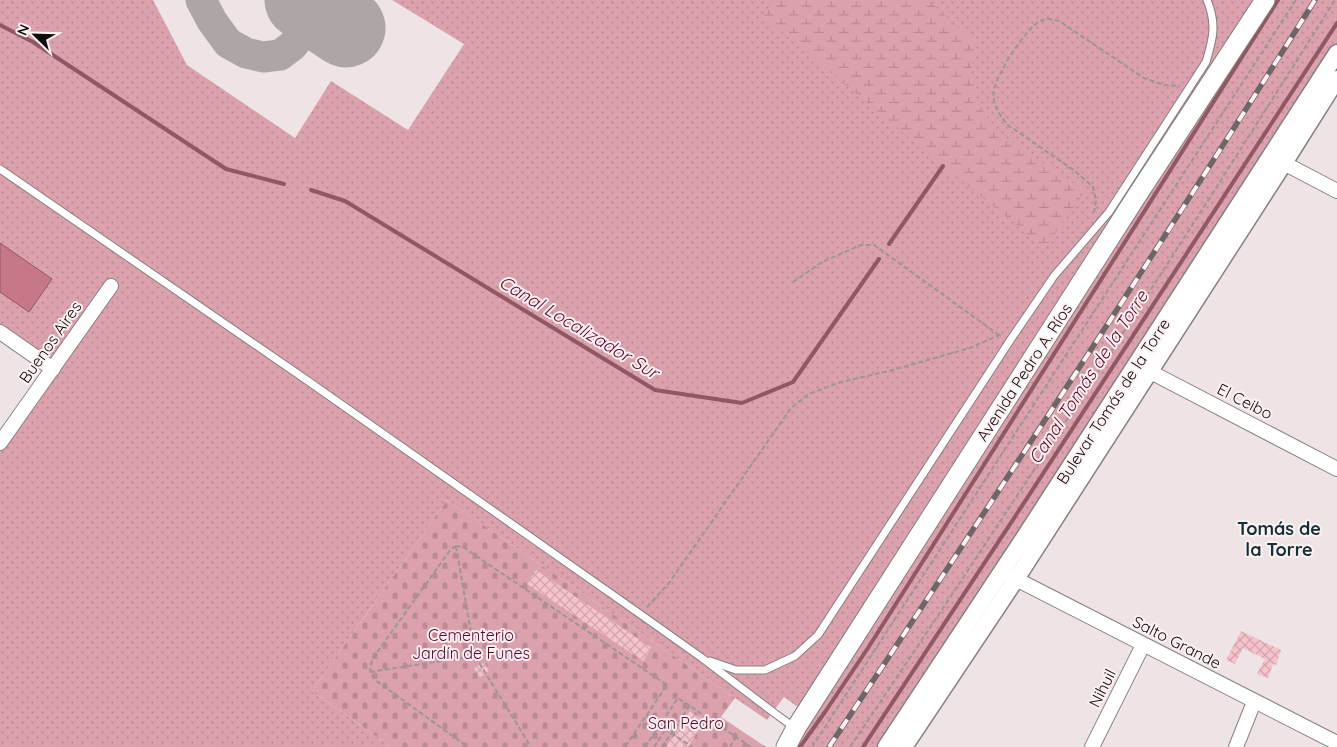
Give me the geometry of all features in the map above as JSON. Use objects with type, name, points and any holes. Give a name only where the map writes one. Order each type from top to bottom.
[{"type":"main road","name":"Avenida Pedro A. Ríos","points":[[786,747],[796,728],[1136,196],[1265,0]]},
{"type":"street","name":"Bulevar Tomás de la Torre","points":[[1278,160],[1337,53]]},
{"type":"street","name":"Bulevar Tomás de la Torre","points":[[904,747],[1009,576],[1143,368],[1278,160],[1337,79]]},
{"type":"street","points":[[1278,160],[1337,191]]},
{"type":"street","name":"Buenos Aires","points":[[0,443],[111,286]]},
{"type":"street","points":[[0,332],[52,369]]},
{"type":"street","name":"El Ceibo","points":[[1143,368],[1337,469]]},
{"type":"street","name":"Bulevar Tomás de la Torre","points":[[886,747],[1009,576]]},
{"type":"street","name":"Salto Grande","points":[[1009,576],[1337,743]]},
{"type":"street","name":"Nihuil","points":[[1092,747],[1143,645]]},
{"type":"street","points":[[1236,747],[1254,702]]},
{"type":"lane","points":[[702,658],[736,670],[765,670],[795,656],[818,635],[1011,339],[1054,276],[1109,212],[1206,62],[1212,42],[1214,22],[1207,0]]},
{"type":"lane","points":[[0,169],[308,381],[640,614],[796,728]]},
{"type":"path","points":[[812,747],[1296,0]]},
{"type":"path","points":[[850,747],[1046,452],[1248,139],[1335,0]]},
{"type":"path","points":[[1094,217],[1096,201],[1093,187],[1076,171],[1008,125],[999,116],[994,90],[998,78],[1028,31],[1040,21],[1048,19],[1059,20],[1144,78],[1164,85],[1179,86],[1194,80]]},
{"type":"path","points":[[793,282],[822,262],[861,245],[874,245],[999,335],[1011,339]]},
{"type":"path","points":[[640,614],[669,583],[791,408],[809,394],[841,382],[889,372],[970,348],[999,335]]},
{"type":"path","points":[[456,546],[475,656],[531,747]]},
{"type":"path","points":[[468,747],[375,680],[370,672],[373,658],[451,549],[456,546],[463,547],[667,685],[625,747]]},
{"type":"path","points":[[370,672],[475,656]]},
{"type":"path","points":[[645,747],[678,698],[751,747]]},
{"type":"path","points":[[662,747],[690,705]]},
{"type":"path","points":[[646,716],[692,747]]},
{"type":"path","points":[[654,747],[666,729]]},
{"type":"path","points":[[730,747],[736,737]]},
{"type":"green space","points":[[0,0],[153,0],[187,65],[295,138],[331,81],[408,130],[464,44],[392,0],[1256,0],[799,708],[784,697],[767,720],[447,500],[312,691],[391,747],[0,747],[0,443],[52,369],[0,332]]},
{"type":"green space","points":[[773,0],[928,0],[976,43],[971,71],[977,100],[994,130],[1085,191],[1045,248],[764,17]]},
{"type":"green space","points":[[1265,0],[1337,0],[1337,53],[886,747],[786,747]]},
{"type":"green space","name":"Cementerio Jardín de Funes","points":[[447,500],[735,698],[721,717],[766,747],[391,747],[312,691]]},
{"type":"shaded area","points":[[0,243],[52,279],[29,312],[0,292]]},
{"type":"building","points":[[536,570],[652,648],[643,661],[527,584]]},
{"type":"building","points":[[1241,631],[1281,650],[1276,665],[1273,664],[1268,678],[1257,674],[1265,659],[1243,648],[1235,664],[1226,660]]},
{"type":"building","points":[[484,662],[490,671],[480,677],[474,668]]},
{"type":"building","points":[[690,711],[705,721],[688,747],[666,747]]},
{"type":"waterway","points":[[800,747],[868,648],[1278,0]]},
{"type":"waterway","name":"Canal Tomás de la Torre","points":[[863,747],[1337,23]]},
{"type":"waterway","points":[[0,25],[33,42],[226,169],[284,184]]},
{"type":"waterway","name":"Canal Localizador Sur","points":[[889,244],[943,166]]},
{"type":"waterway","name":"Canal Localizador Sur","points":[[311,190],[345,201],[655,390],[742,403],[793,382],[879,259]]},
{"type":"taxiway","points":[[201,0],[212,21],[228,43],[246,53],[263,57],[280,55],[292,46],[302,34],[307,15],[303,0]]},
{"type":"runway","points":[[304,0],[346,28]]},
{"type":"railway","points":[[829,747],[1075,375],[1315,0]]},
{"type":"district","name":"Tomás de la Torre","points":[[1279,538]]},
{"type":"park label","name":"San Pedro","points":[[686,723]]}]
